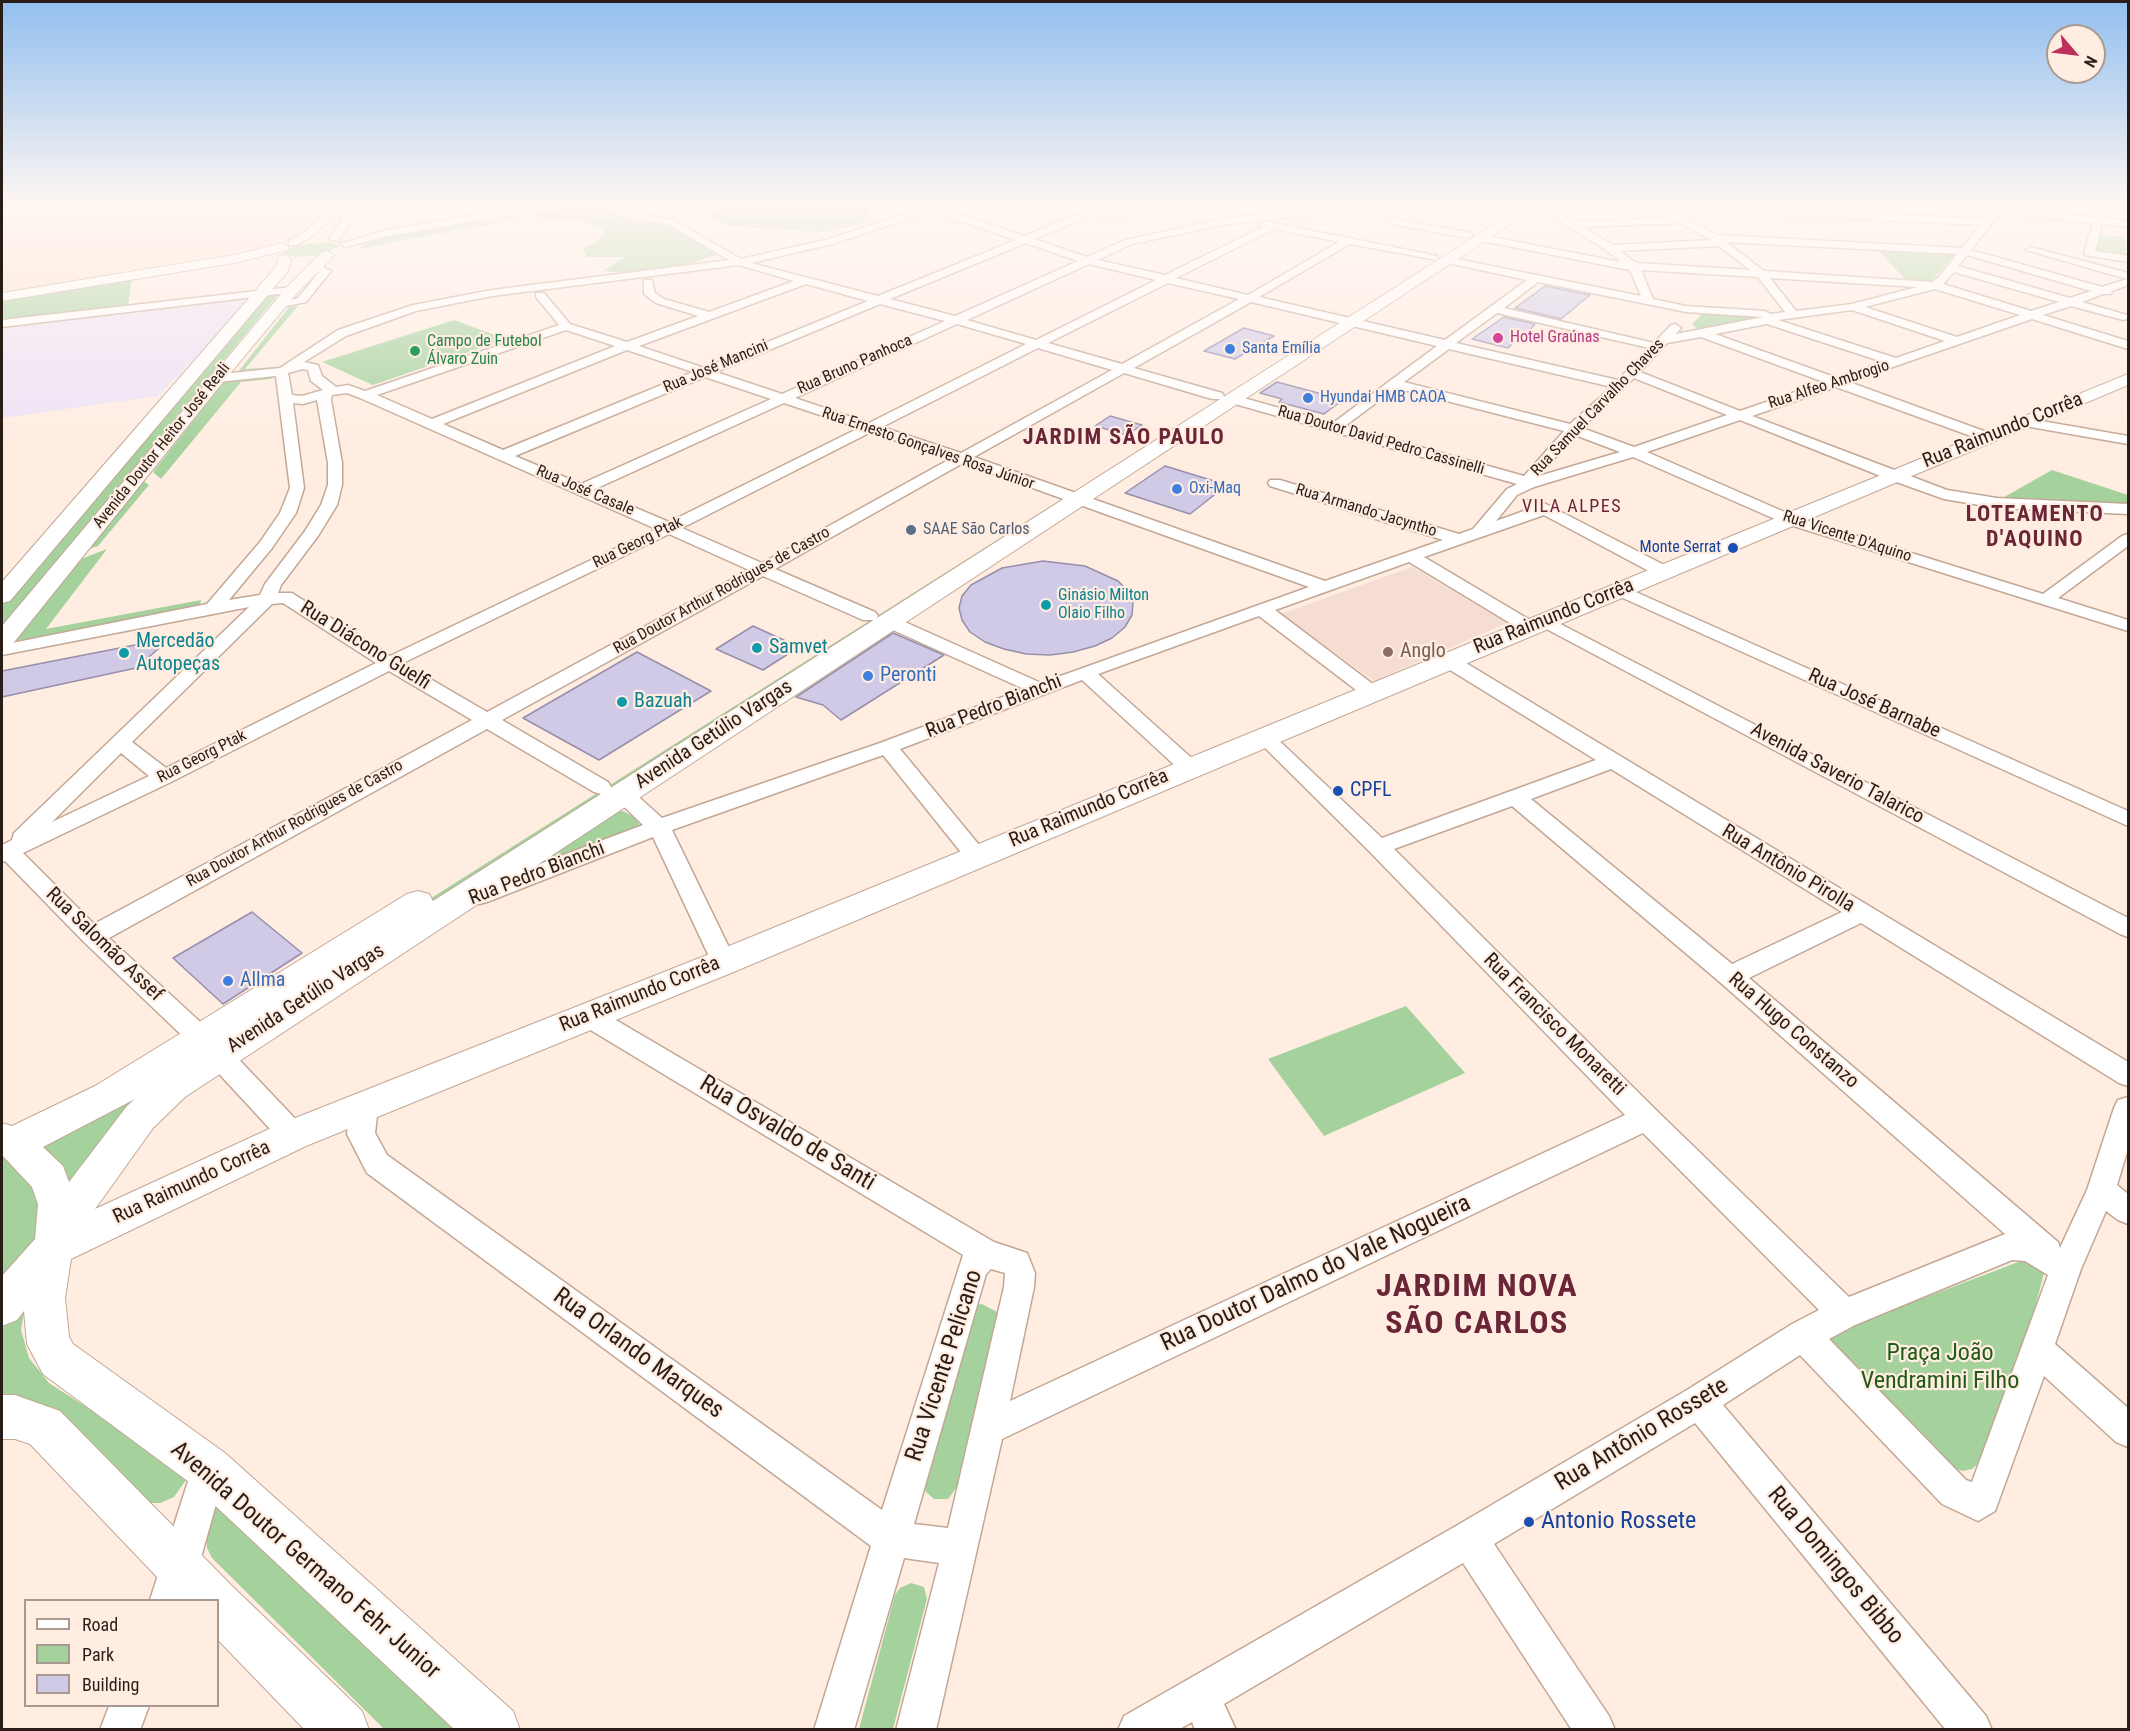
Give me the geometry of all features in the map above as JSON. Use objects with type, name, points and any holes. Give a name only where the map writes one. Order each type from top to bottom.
[{"type":"main road","points":[[2,297],[64,287]]},
{"type":"main road","name":"Avenida Doutor Heitor José Reali","points":[[2,596],[267,287]]},
{"type":"main road","name":"Avenida Doutor Heitor José Reali","points":[[2,640],[294,287]]},
{"type":"main road","name":"Avenida Getúlio Vargas","points":[[2,1306],[55,1239],[140,1117],[210,1047],[1397,287]]},
{"type":"main road","points":[[206,359],[235,357]]},
{"type":"main road","points":[[186,380],[217,378]]},
{"type":"main road","name":"Rua Raimundo Corrêa","points":[[55,1239],[293,1135],[724,962],[2128,379]]},
{"type":"main road","name":"Avenida Getúlio Vargas","points":[[5,1139],[108,1097],[210,1047],[444,909],[612,791]]},
{"type":"main road","points":[[5,1139],[49,1178],[57,1204],[55,1239]]},
{"type":"main road","name":"Avenida Doutor Germano Fehr Junior","points":[[55,1239],[44,1298],[48,1344],[58,1359],[209,1469],[494,1730]]},
{"type":"main road","points":[[2,1417],[15,1417],[44,1427],[174,1584],[211,1599]]},
{"type":"main road","points":[[219,1606],[343,1730]]},
{"type":"street","points":[[279,306],[302,300],[313,287]]},
{"type":"street","points":[[286,370],[306,354],[342,333],[389,315],[421,306],[542,287]]},
{"type":"street","points":[[217,378],[311,366],[339,347],[410,319],[457,307],[611,287]]},
{"type":"street","points":[[649,287],[650,294],[660,302],[710,316]]},
{"type":"street","points":[[432,424],[625,347],[788,287]]},
{"type":"street","name":"Rua Doutor David Pedro Cassinelli","points":[[830,287],[1516,478],[1529,484]]},
{"type":"street","name":"Rua José Mancini","points":[[502,456],[909,287]]},
{"type":"street","name":"Rua Bruno Panhoca","points":[[582,489],[1031,287]]},
{"type":"street","name":"Rua Georg Ptak","points":[[5,853],[165,777],[389,663],[670,528],[1150,287]]},
{"type":"street","points":[[1200,287],[1621,385]]},
{"type":"street","name":"Rua Doutor Arthur Rodrigues de Castro","points":[[92,936],[763,570],[1250,298],[1266,287]]},
{"type":"street","points":[[1334,428],[1525,287]]},
{"type":"street","points":[[1574,287],[1696,309],[1788,315]]},
{"type":"street","points":[[1610,294],[1617,287]]},
{"type":"street","points":[[1638,287],[1649,302]]},
{"type":"street","points":[[1769,287],[1788,315]]},
{"type":"street","points":[[1495,309],[1661,343],[1788,315],[1852,307],[1927,287]]},
{"type":"street","points":[[1939,287],[2128,345]]},
{"type":"street","points":[[2018,287],[2123,317]]},
{"type":"street","points":[[2088,287],[2120,296]]},
{"type":"street","name":"Rua Alfeo Ambrogio","points":[[1529,484],[1634,452],[2115,287]]},
{"type":"street","points":[[2,324],[292,290]]},
{"type":"street","name":"Rua Ernesto Gonçalves Rosa Júnior","points":[[540,296],[566,326],[962,458],[1326,587]]},
{"type":"street","points":[[1852,307],[1957,341]]},
{"type":"street","name":"Rua Samuel Carvalho Chaves","points":[[1479,531],[1512,492],[1529,484],[1528,480],[1573,429],[1621,385],[1696,309]]},
{"type":"street","points":[[1768,320],[1896,362]]},
{"type":"street","points":[[1679,325],[1987,437]]},
{"type":"street","points":[[365,395],[566,326]]},
{"type":"street","points":[[5,853],[267,598],[273,584],[312,533],[329,505],[336,463],[328,437],[324,400],[330,393],[316,378],[311,366]]},
{"type":"street","points":[[212,609],[266,545],[288,513],[297,488],[286,398],[286,370]]},
{"type":"street","points":[[1632,373],[1944,494],[1984,502],[2128,509]]},
{"type":"street","points":[[1393,383],[1573,429]]},
{"type":"street","name":"Rua José Casale","points":[[286,398],[303,400],[348,389],[365,395],[1040,689]]},
{"type":"street","points":[[2024,422],[2128,440]]},
{"type":"street","name":"Rua Vicente D'Aquino","points":[[1573,429],[1634,452],[1791,519],[2128,626]]},
{"type":"street","name":"Rua Armando Jacyntho","points":[[1275,483],[1458,539]]},
{"type":"street","points":[[1512,492],[1664,572]]},
{"type":"street","name":"Rua Pedro Bianchi","points":[[444,909],[659,827],[1545,509]]},
{"type":"street","points":[[2045,600],[2128,539]]},
{"type":"street","name":"Avenida Saverio Talarico","points":[[1412,557],[1537,624],[2128,928]]},
{"type":"street","name":"Rua José Barnabe","points":[[1620,590],[2128,819]]},
{"type":"street","name":"Rua Diácono Guelfi","points":[[2,650],[267,598],[286,597],[389,663],[612,791],[659,827]]},
{"type":"street","points":[[1263,610],[1371,692]]},
{"type":"street","name":"Rua Antônio Pirolla","points":[[1449,661],[1611,762],[2128,1075]]},
{"type":"street","points":[[1085,673],[1189,767]]},
{"type":"street","name":"Rua Francisco Monaretti","points":[[1264,737],[1378,847],[1844,1314]]},
{"type":"street","points":[[119,742],[165,777]]},
{"type":"street","points":[[887,747],[976,856]]},
{"type":"street","points":[[1378,847],[1611,762]]},
{"type":"street","name":"Rua Hugo Constanzo","points":[[1515,797],[1730,976],[2066,1269]]},
{"type":"street","points":[[659,827],[724,962]]},
{"type":"street","name":"Rua Salomão Assef","points":[[5,853],[210,1047],[293,1135]]},
{"type":"street","points":[[1730,976],[1861,913]]},
{"type":"street","name":"Rua Osvaldo de Santi","points":[[588,1016],[986,1253]]},
{"type":"street","name":"Rua Orlando Marques","points":[[364,1107],[361,1134],[377,1164],[892,1539],[961,1548]]},
{"type":"street","points":[[1803,1335],[1954,1492],[1978,1503],[1983,1499],[2066,1269],[2101,1190],[2128,1108]]},
{"type":"street","name":"Rua Doutor Dalmo do Vale Nogueira","points":[[987,1429],[1646,1118]]},
{"type":"street","points":[[2101,1190],[2128,1211]]},
{"type":"street","name":"Rua Antônio Rossete","points":[[1138,1730],[1208,1713],[1469,1539],[1699,1402],[1803,1335],[1844,1314],[2011,1246],[2029,1248],[2066,1269]]},
{"type":"street","name":"Rua Vicente Pelicano","points":[[834,1730],[972,1266],[986,1253],[1016,1263],[1020,1273],[1019,1287],[961,1548],[916,1730]]},
{"type":"street","points":[[2037,1349],[2128,1430]]},
{"type":"street","name":"Rua Domingos Bibbo","points":[[1699,1402],[1972,1730]]},
{"type":"street","points":[[174,1584],[209,1469]]},
{"type":"street","points":[[1469,1539],[1595,1730]]},
{"type":"street","points":[[120,1730],[129,1707]]},
{"type":"shaded area","points":[[2,287],[38,287],[2,293]]},
{"type":"shaded area","points":[[239,300],[251,302],[158,396],[2,418],[2,329]]},
{"type":"shaded area","name":"Anglo","points":[[1412,567],[1507,623],[1374,681],[1281,614]]},
{"type":"green space","points":[[80,287],[131,287],[128,306],[2,322],[2,300]]},
{"type":"green space","points":[[279,292],[2,626],[2,604],[266,294]]},
{"type":"green space","points":[[298,306],[245,369],[288,366],[281,370],[238,372],[289,307]]},
{"type":"green space","points":[[1703,313],[1763,318],[1704,330],[1692,324]]},
{"type":"green space","name":"Campo de Futebol Álvaro Zuin","points":[[454,320],[506,339],[373,385],[322,362]]},
{"type":"green space","points":[[274,376],[271,379],[241,382],[161,479],[153,472],[227,378]]},
{"type":"green space","points":[[2052,470],[2128,495],[2128,506],[1999,500]]},
{"type":"green space","points":[[143,481],[149,485],[98,546],[86,550]]},
{"type":"green space","points":[[1062,499],[1066,499],[666,757],[229,1026]]},
{"type":"green space","points":[[107,549],[46,629],[201,600],[200,605],[15,641],[81,559]]},
{"type":"green space","points":[[618,810],[638,820],[640,828],[539,865],[532,864]]},
{"type":"green space","points":[[1406,1006],[1465,1073],[1324,1136],[1268,1059]]},
{"type":"green space","points":[[182,1055],[76,1191],[33,1146]]},
{"type":"green space","points":[[2,1157],[12,1161],[42,1190],[40,1228],[33,1244],[2,1291]]},
{"type":"green space","name":"Praça João Vendramini Filho","points":[[2026,1259],[2045,1269],[2031,1323],[1979,1463],[1972,1469],[1963,1471],[1948,1467],[1828,1348],[1831,1337],[1840,1330]]},
{"type":"green space","points":[[26,1300],[21,1330],[29,1358],[49,1383],[187,1472],[186,1480],[174,1497],[160,1503],[149,1503],[57,1409],[2,1397],[2,1321]]},
{"type":"green space","points":[[982,1304],[999,1313],[999,1320],[957,1487],[948,1499],[934,1499],[926,1492],[924,1485],[977,1305]]},
{"type":"green space","points":[[217,1506],[461,1729],[384,1729],[212,1558],[207,1548],[206,1533],[210,1517]]},
{"type":"green space","points":[[911,1583],[924,1587],[927,1599],[893,1729],[859,1729],[895,1595],[900,1588]]},
{"type":"building","points":[[1544,287],[1590,295],[1561,319],[1515,308]]},
{"type":"building","points":[[1504,317],[1535,324],[1520,341],[1516,340],[1508,348],[1472,339]]},
{"type":"building","points":[[1244,328],[1274,336],[1235,359],[1204,351]]},
{"type":"building","name":"Hyundai HMB CAOA","points":[[1277,382],[1337,398],[1334,400],[1340,402],[1324,414],[1279,402],[1282,399],[1260,393]]},
{"type":"building","points":[[1110,416],[1142,425],[1127,435],[1095,426]]},
{"type":"building","name":"Oxi-Maq","points":[[1165,466],[1227,485],[1190,514],[1125,493]]},
{"type":"building","name":"Ginásio Milton Olaio Filho","points":[[1043,561],[1085,566],[1118,581],[1128,591],[1133,603],[1132,615],[1125,627],[1112,638],[1095,646],[1050,655],[1026,654],[1004,649],[985,642],[970,632],[962,620],[959,608],[962,596],[971,585],[1002,568]]},
{"type":"building","name":"Samvet","points":[[753,626],[799,647],[763,670],[716,649]]},
{"type":"building","name":"Peronti","points":[[893,633],[944,655],[841,720],[823,705],[796,697]]},
{"type":"building","name":"Mercedão Autopeças","points":[[171,638],[136,668],[2,697],[2,671]]},
{"type":"building","name":"Bazuah","points":[[637,652],[711,691],[599,760],[523,718]]},
{"type":"building","name":"Allma","points":[[252,912],[302,953],[223,1004],[173,958]]},
{"type":"place","name":"Hotel Graúnas","points":[[1498,338]]},
{"type":"place","name":"Santa Emília","points":[[1230,349]]},
{"type":"place","name":"Campo de Futebol Álvaro Zuin","points":[[415,351]]},
{"type":"place","name":"Hyundai HMB CAOA","points":[[1308,398]]},
{"type":"place","name":"Oxi-Maq","points":[[1177,489]]},
{"type":"place","name":"SAAE São Carlos","points":[[911,530]]},
{"type":"place","name":"Monte Serrat","points":[[1733,548]]},
{"type":"place","name":"Ginásio Milton Olaio Filho","points":[[1046,605]]},
{"type":"place","name":"Samvet","points":[[757,648]]},
{"type":"place","name":"Anglo","points":[[1388,652]]},
{"type":"place","name":"Mercedão Autopeças","points":[[124,653]]},
{"type":"place","name":"Peronti","points":[[868,676]]},
{"type":"place","name":"Bazuah","points":[[622,702]]},
{"type":"place","name":"CPFL","points":[[1338,791]]},
{"type":"place","name":"Allma","points":[[228,981]]},
{"type":"place","name":"Antonio Rossete","points":[[1529,1522]]},
{"type":"district","name":"JARDIM SÃO PAULO","points":[[1124,438]]},
{"type":"district","name":"VILA ALPES","points":[[1572,507]]},
{"type":"district","name":"LOTEAMENTO D'AQUINO","points":[[2035,528]]},
{"type":"district","name":"JARDIM NOVA SÃO CARLOS","points":[[1477,1306]]}]
